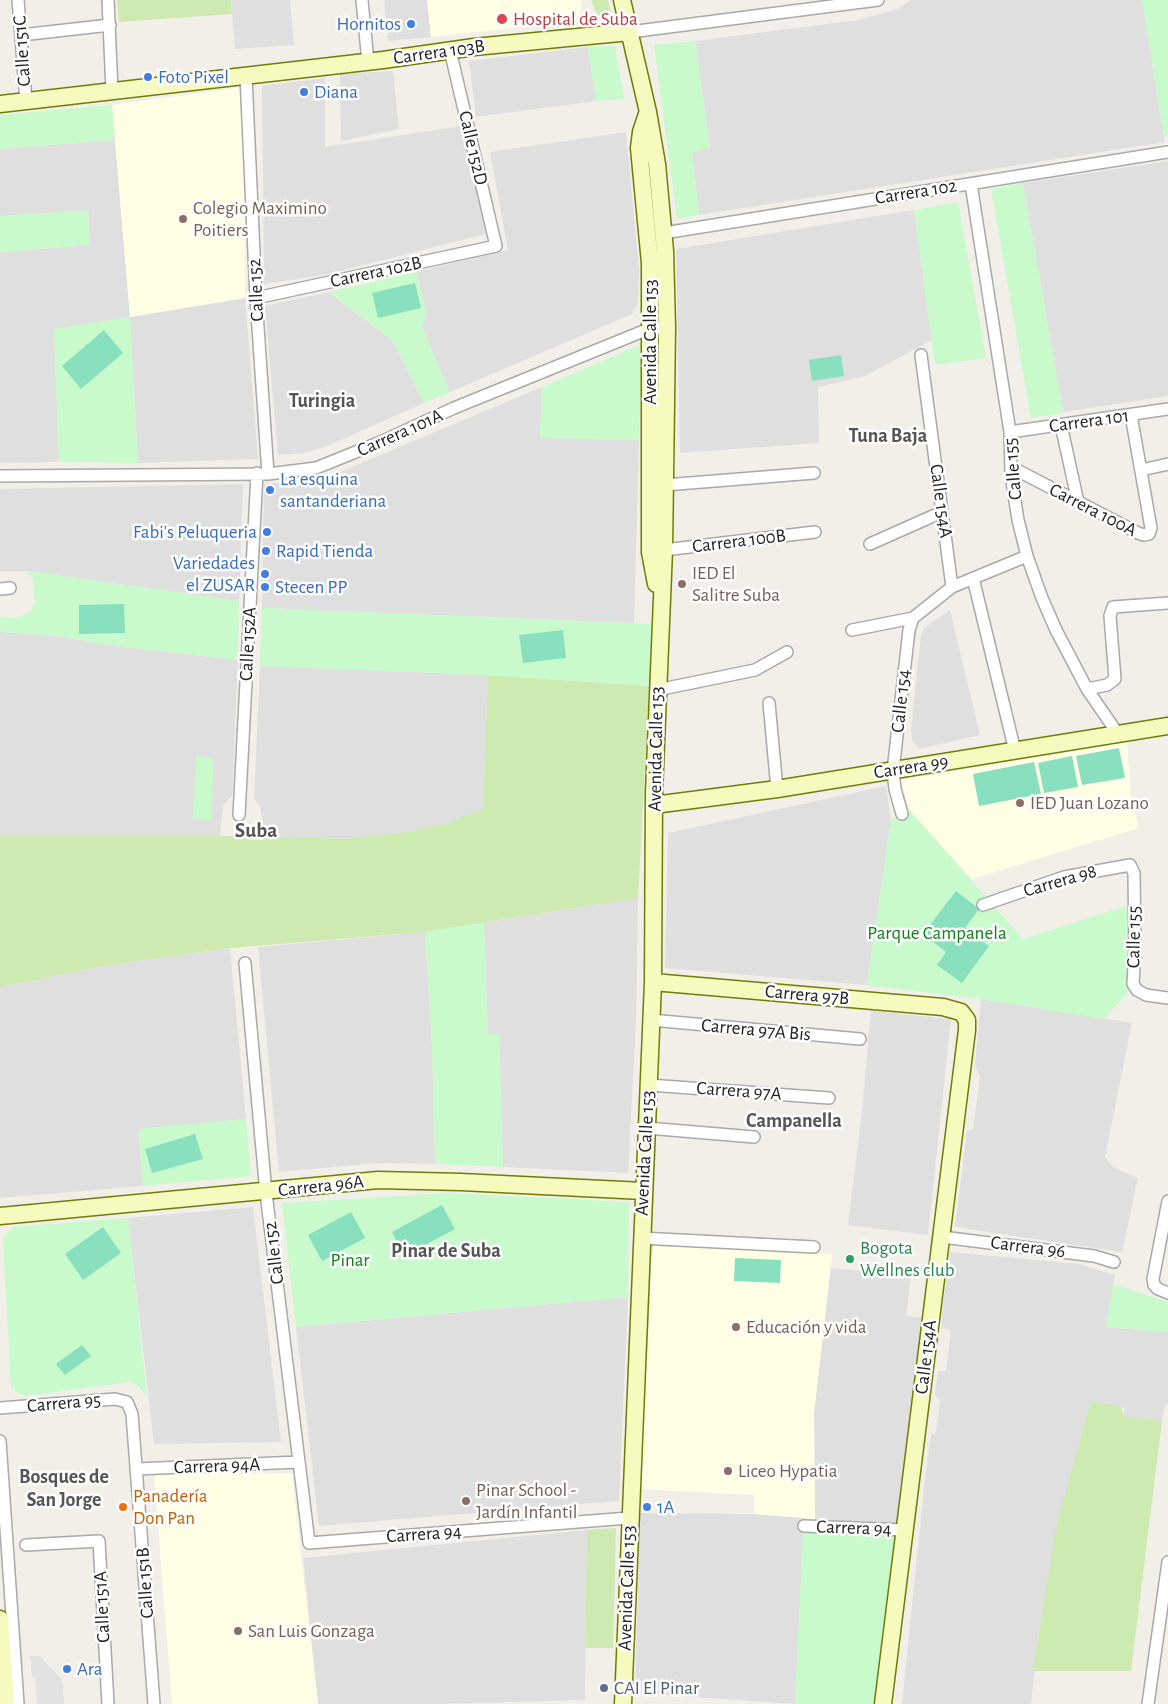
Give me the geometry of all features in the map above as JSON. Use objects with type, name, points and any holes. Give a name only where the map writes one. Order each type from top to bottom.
[{"type":"street","name":"Calle 151C","points":[[18,0],[26,101]]},
{"type":"street","points":[[108,0],[112,91]]},
{"type":"street","points":[[362,0],[368,62]]},
{"type":"street","name":"Avenida Calle 153","points":[[622,0],[648,112],[657,164],[664,233],[650,552],[660,603]]},
{"type":"street","name":"Carrera 103B","points":[[0,104],[368,62],[474,47],[630,32],[840,3],[878,0]]},
{"type":"street","points":[[21,34],[110,25]]},
{"type":"street","name":"Calle 152D","points":[[450,50],[496,246]]},
{"type":"street","name":"Calle 152","points":[[246,76],[263,473]]},
{"type":"street","name":"Avenida Calle 153","points":[[623,1704],[629,1518],[653,982],[654,805],[660,603],[664,550],[659,328],[639,148],[641,132],[648,112]]},
{"type":"street","name":"Carrera 102","points":[[664,233],[1168,152]]},
{"type":"street","name":"Calle 155","points":[[971,184],[1010,432],[1011,467],[1018,520],[1027,556],[1042,598],[1087,689],[1118,734]]},
{"type":"street","name":"Carrera 102B","points":[[256,298],[496,246]]},
{"type":"street","name":"Carrera 101A","points":[[0,476],[301,471],[329,464],[454,408],[659,328]]},
{"type":"street","name":"Calle 154A","points":[[921,355],[952,587]]},
{"type":"street","name":"Carrera 101","points":[[1010,432],[1168,409]]},
{"type":"street","points":[[1130,414],[1140,470],[1168,464]]},
{"type":"street","points":[[1061,425],[1078,502]]},
{"type":"street","name":"Carrera 100A","points":[[1011,467],[1144,536],[1149,534],[1151,528],[1140,470]]},
{"type":"street","name":"Calle 152A","points":[[239,815],[263,473]]},
{"type":"street","points":[[664,484],[814,473]]},
{"type":"street","points":[[870,544],[942,512]]},
{"type":"street","name":"Carrera 100B","points":[[664,550],[815,532]]},
{"type":"street","points":[[852,630],[913,618],[952,587],[1027,556]]},
{"type":"street","points":[[972,578],[1014,751]]},
{"type":"street","points":[[1087,689],[1107,685],[1115,679],[1110,616],[1114,607],[1168,602]]},
{"type":"street","name":"Calle 154","points":[[902,814],[895,789],[893,771],[909,630],[913,618]]},
{"type":"street","points":[[658,690],[755,670],[786,652]]},
{"type":"street","points":[[769,703],[777,789]]},
{"type":"street","name":"Carrera 99","points":[[654,805],[777,789],[1168,726]]},
{"type":"street","name":"Carrera 98","points":[[983,905],[1064,877],[1126,865],[1130,865],[1134,873]]},
{"type":"street","name":"Calle 155","points":[[1134,873],[1135,948],[1133,984],[1137,990],[1146,994],[1168,998]]},
{"type":"street","name":"Calle 152","points":[[245,963],[266,1192],[308,1543]]},
{"type":"street","name":"Carrera 97B","points":[[653,982],[943,1007],[961,1012]]},
{"type":"street","name":"Calle 154A","points":[[883,1704],[967,1030],[967,1020],[961,1012]]},
{"type":"street","name":"Carrera 97A Bis","points":[[651,1020],[860,1039]]},
{"type":"street","name":"Carrera 97A","points":[[649,1085],[829,1098]]},
{"type":"street","points":[[647,1128],[754,1137]]},
{"type":"street","name":"Carrera 96A","points":[[0,1216],[394,1180],[643,1191]]},
{"type":"street","points":[[1166,1292],[1154,1285],[1153,1279],[1168,1201]]},
{"type":"street","name":"Carrera 96","points":[[942,1236],[1094,1256],[1114,1262]]},
{"type":"street","points":[[641,1238],[814,1247]]},
{"type":"street","name":"Carrera 95","points":[[0,1408],[115,1399],[127,1402]]},
{"type":"street","name":"Calle 151B","points":[[127,1402],[132,1414],[154,1704]]},
{"type":"street","points":[[0,1441],[18,1704]]},
{"type":"street","name":"Carrera 94A","points":[[136,1469],[299,1462]]},
{"type":"street","name":"Carrera 94","points":[[308,1543],[629,1518]]},
{"type":"street","name":"Carrera 94","points":[[804,1526],[905,1530]]},
{"type":"street","name":"Calle 151A","points":[[26,1545],[99,1541],[108,1704]]},
{"type":"street","points":[[1148,1704],[1168,1562]]},
{"type":"street","points":[[0,1619],[6,1704]]},
{"type":"shaded area","points":[[231,0],[290,0],[294,45],[235,49]]},
{"type":"shaded area","points":[[384,0],[427,0],[431,37],[388,41]]},
{"type":"shaded area","name":"Hospital de Suba","points":[[427,0],[581,0],[582,4],[579,16],[571,22],[431,37]]},
{"type":"shaded area","points":[[911,0],[1142,0],[1165,142],[699,215],[692,152],[710,148],[695,41],[858,20],[898,9]]},
{"type":"shaded area","points":[[588,47],[596,101],[476,117],[469,61]]},
{"type":"shaded area","points":[[393,71],[399,129],[341,141],[340,74]]},
{"type":"shaded area","points":[[325,78],[325,147],[461,126],[486,234],[324,275],[264,284],[262,86]]},
{"type":"shaded area","name":"Colegio Maximino Poitiers","points":[[244,87],[245,298],[130,317],[112,105]]},
{"type":"shaded area","points":[[626,132],[639,269],[638,304],[632,314],[450,392],[421,326],[427,314],[416,272],[508,250],[490,152]]},
{"type":"shaded area","points":[[115,140],[130,317],[245,298],[258,459],[138,463],[130,318],[54,329],[59,462],[0,463],[0,252],[90,245],[88,210],[0,216],[0,149]]},
{"type":"shaded area","points":[[1168,161],[1168,396],[1063,412],[1023,183]]},
{"type":"shaded area","points":[[914,210],[932,340],[865,376],[818,387],[819,443],[680,453],[676,249]]},
{"type":"shaded area","points":[[329,292],[393,341],[424,403],[327,446],[305,453],[278,455],[265,306]]},
{"type":"shaded area","points":[[542,387],[540,438],[639,440],[634,623],[262,608],[264,484],[306,480],[340,472]]},
{"type":"shaded area","points":[[243,484],[239,601],[27,571],[0,571],[0,489]]},
{"type":"shaded area","points":[[950,610],[980,735],[919,749],[912,740],[911,729],[921,636],[924,628]]},
{"type":"shaded area","points":[[0,632],[57,636],[115,646],[238,660],[232,796],[223,805],[220,836],[0,836]]},
{"type":"shaded area","points":[[260,666],[488,675],[483,810],[448,823],[409,832],[345,839],[261,836],[262,817],[260,807],[254,798]]},
{"type":"shaded area","name":"IED Juan Lozano","points":[[1127,741],[1131,796],[1139,828],[972,879],[910,811],[901,780]]},
{"type":"shaded area","points":[[886,786],[891,820],[867,985],[665,968],[668,833]]},
{"type":"shaded area","points":[[638,898],[636,1021],[628,1173],[503,1167],[499,1035],[488,1034],[484,923]]},
{"type":"shaded area","points":[[425,932],[432,1045],[435,1164],[378,1163],[279,1172],[258,947]]},
{"type":"shaded area","points":[[230,948],[246,1119],[138,1129],[143,1186],[0,1198],[0,987],[103,966]]},
{"type":"shaded area","points":[[981,999],[1132,1023],[1105,1157],[1113,1167],[1138,1178],[1122,1252],[955,1227],[967,1131],[973,1129],[980,1077],[975,1066]]},
{"type":"shaded area","points":[[871,1011],[951,1019],[928,1235],[848,1225],[861,1121]]},
{"type":"shaded area","points":[[253,1207],[281,1442],[154,1444],[128,1218]]},
{"type":"shaded area","name":"Educación y vida","points":[[653,1246],[832,1254],[814,1413],[815,1519],[754,1514],[754,1495],[640,1489]]},
{"type":"shaded area","points":[[950,1252],[1079,1264],[1115,1275],[1106,1327],[1168,1332],[1168,1403],[1164,1408],[1162,1421],[1123,1417],[1125,1408],[1091,1401],[1038,1638],[1031,1704],[902,1704],[925,1478],[931,1435],[936,1432],[940,1400],[935,1395],[938,1371],[946,1371],[951,1330],[942,1328],[942,1312]]},
{"type":"shaded area","points":[[831,1268],[911,1276],[906,1316],[925,1318],[902,1524],[815,1519],[814,1413]]},
{"type":"shaded area","points":[[628,1297],[619,1501],[319,1526],[296,1327]]},
{"type":"shaded area","name":"San Luis Gonzaga","points":[[292,1473],[318,1704],[172,1704],[154,1475]]},
{"type":"shaded area","points":[[640,1513],[754,1514],[804,1518],[795,1704],[635,1693]]},
{"type":"shaded area","points":[[587,1530],[585,1700],[436,1704],[318,1704],[303,1558]]},
{"type":"shaded area","points":[[30,1656],[41,1656],[62,1679],[64,1704],[37,1704],[35,1677],[32,1677]]},
{"type":"green space","points":[[117,0],[231,0],[232,14],[119,22]]},
{"type":"green space","points":[[591,0],[608,0],[613,22],[605,22],[597,14]]},
{"type":"green space","points":[[1142,0],[1168,0],[1168,135],[1164,136]]},
{"type":"green space","points":[[695,41],[710,148],[692,152],[699,215],[677,219],[654,45]]},
{"type":"green space","points":[[615,46],[624,99],[596,101],[588,47]]},
{"type":"green space","points":[[112,105],[115,140],[0,149],[0,115]]},
{"type":"green space","points":[[1023,183],[1063,413],[1031,418],[991,189]]},
{"type":"green space","points":[[958,202],[986,358],[935,365],[914,210]]},
{"type":"green space","points":[[88,210],[90,245],[0,252],[0,216]]},
{"type":"green space","points":[[416,272],[427,314],[422,326],[450,392],[424,403],[393,341],[329,292]]},
{"type":"green space","points":[[415,283],[421,308],[378,318],[372,293]]},
{"type":"green space","points":[[130,317],[138,463],[59,462],[54,329]]},
{"type":"green space","points":[[104,330],[123,353],[81,389],[62,366]]},
{"type":"green space","points":[[642,344],[639,440],[540,438],[542,387]]},
{"type":"green space","points":[[841,355],[844,376],[812,381],[809,360]]},
{"type":"green space","points":[[27,571],[239,601],[238,660],[115,646],[57,636],[0,632],[0,616],[4,618],[20,617],[32,610],[35,603],[33,580]]},
{"type":"green space","points":[[124,604],[125,633],[79,634],[79,605]]},
{"type":"green space","points":[[262,608],[652,624],[649,686],[488,675],[260,666]]},
{"type":"green space","points":[[563,630],[566,658],[523,663],[519,635]]},
{"type":"green space","points":[[488,675],[649,686],[638,898],[425,932],[230,948],[103,966],[0,987],[0,836],[261,836],[345,839],[409,832],[448,823],[483,809]]},
{"type":"green space","points":[[1119,748],[1125,778],[1082,785],[1076,756]]},
{"type":"green space","points":[[196,755],[214,759],[211,821],[193,819]]},
{"type":"green space","points":[[1072,756],[1078,787],[1044,793],[1038,763]]},
{"type":"green space","points":[[1034,762],[1041,794],[979,806],[973,774]]},
{"type":"green space","name":"Parque Campanela","points":[[910,811],[1023,939],[1130,905],[1127,993],[1104,1019],[981,999],[867,985],[891,820]]},
{"type":"green space","points":[[956,891],[979,909],[965,928],[989,946],[962,983],[937,965],[946,952],[923,934]]},
{"type":"green space","points":[[484,923],[488,1034],[499,1034],[503,1167],[435,1164],[432,1045],[425,932]]},
{"type":"green space","points":[[246,1119],[251,1176],[143,1186],[138,1129]]},
{"type":"green space","points":[[195,1134],[203,1159],[152,1173],[145,1149]]},
{"type":"green space","name":"Pinar","points":[[449,1193],[629,1202],[628,1297],[296,1327],[282,1203]]},
{"type":"green space","points":[[442,1205],[455,1229],[404,1256],[392,1232]]},
{"type":"green space","points":[[351,1212],[365,1238],[322,1261],[308,1235]]},
{"type":"green space","points":[[128,1218],[147,1396],[137,1385],[129,1382],[26,1396],[18,1393],[11,1388],[3,1237],[13,1227]]},
{"type":"green space","points":[[103,1227],[121,1253],[83,1280],[65,1254]]},
{"type":"green space","points":[[735,1258],[781,1260],[780,1283],[734,1281]]},
{"type":"green space","points":[[1113,1284],[1168,1302],[1168,1332],[1106,1327]]},
{"type":"green space","points":[[82,1345],[91,1356],[65,1375],[56,1364]]},
{"type":"green space","points":[[1091,1401],[1121,1407],[1124,1417],[1162,1421],[1131,1671],[1033,1671],[1056,1528]]},
{"type":"green space","points":[[616,1528],[613,1648],[585,1648],[587,1530]]},
{"type":"green space","points":[[803,1532],[898,1537],[874,1704],[795,1704]]},
{"type":"place","name":"Hospital de Suba","points":[[502,19]]},
{"type":"place","name":"Hornitos","points":[[411,24]]},
{"type":"place","name":"Foto Pixel","points":[[148,77]]},
{"type":"place","name":"Diana","points":[[304,92]]},
{"type":"place","name":"Colegio Maximino Poitiers","points":[[183,219]]},
{"type":"place","name":"La esquina santanderiana","points":[[270,490]]},
{"type":"place","name":"Fabi's Peluqueria","points":[[267,532]]},
{"type":"place","name":"Rapid Tienda","points":[[266,551]]},
{"type":"place","name":"Variedades el ZUSAR","points":[[265,574]]},
{"type":"place","name":"IED El Salitre Suba","points":[[682,584]]},
{"type":"place","name":"Stecen PP","points":[[265,587]]},
{"type":"place","name":"IED Juan Lozano","points":[[1020,803]]},
{"type":"place","name":"Bogota Wellnes club","points":[[850,1259]]},
{"type":"place","name":"Educación y vida","points":[[736,1327]]},
{"type":"place","name":"Liceo Hypatia","points":[[728,1471]]},
{"type":"place","name":"Pinar School - Jardín Infantil","points":[[466,1501]]},
{"type":"place","name":"Panadería Don Pan","points":[[123,1507]]},
{"type":"place","name":"1A","points":[[647,1507]]},
{"type":"place","name":"San Luis Gonzaga","points":[[238,1631]]},
{"type":"place","name":"Ara","points":[[67,1669]]},
{"type":"place","name":"CAI El Pinar","points":[[604,1688]]},
{"type":"district","name":"Turingia","points":[[322,401]]},
{"type":"district","name":"Tuna Baja","points":[[888,436]]},
{"type":"district","name":"Suba","points":[[256,831]]},
{"type":"district","name":"Campanella","points":[[794,1121]]},
{"type":"district","name":"Pinar de Suba","points":[[446,1251]]},
{"type":"district","name":"Bosques de San Jorge","points":[[64,1488]]}]
